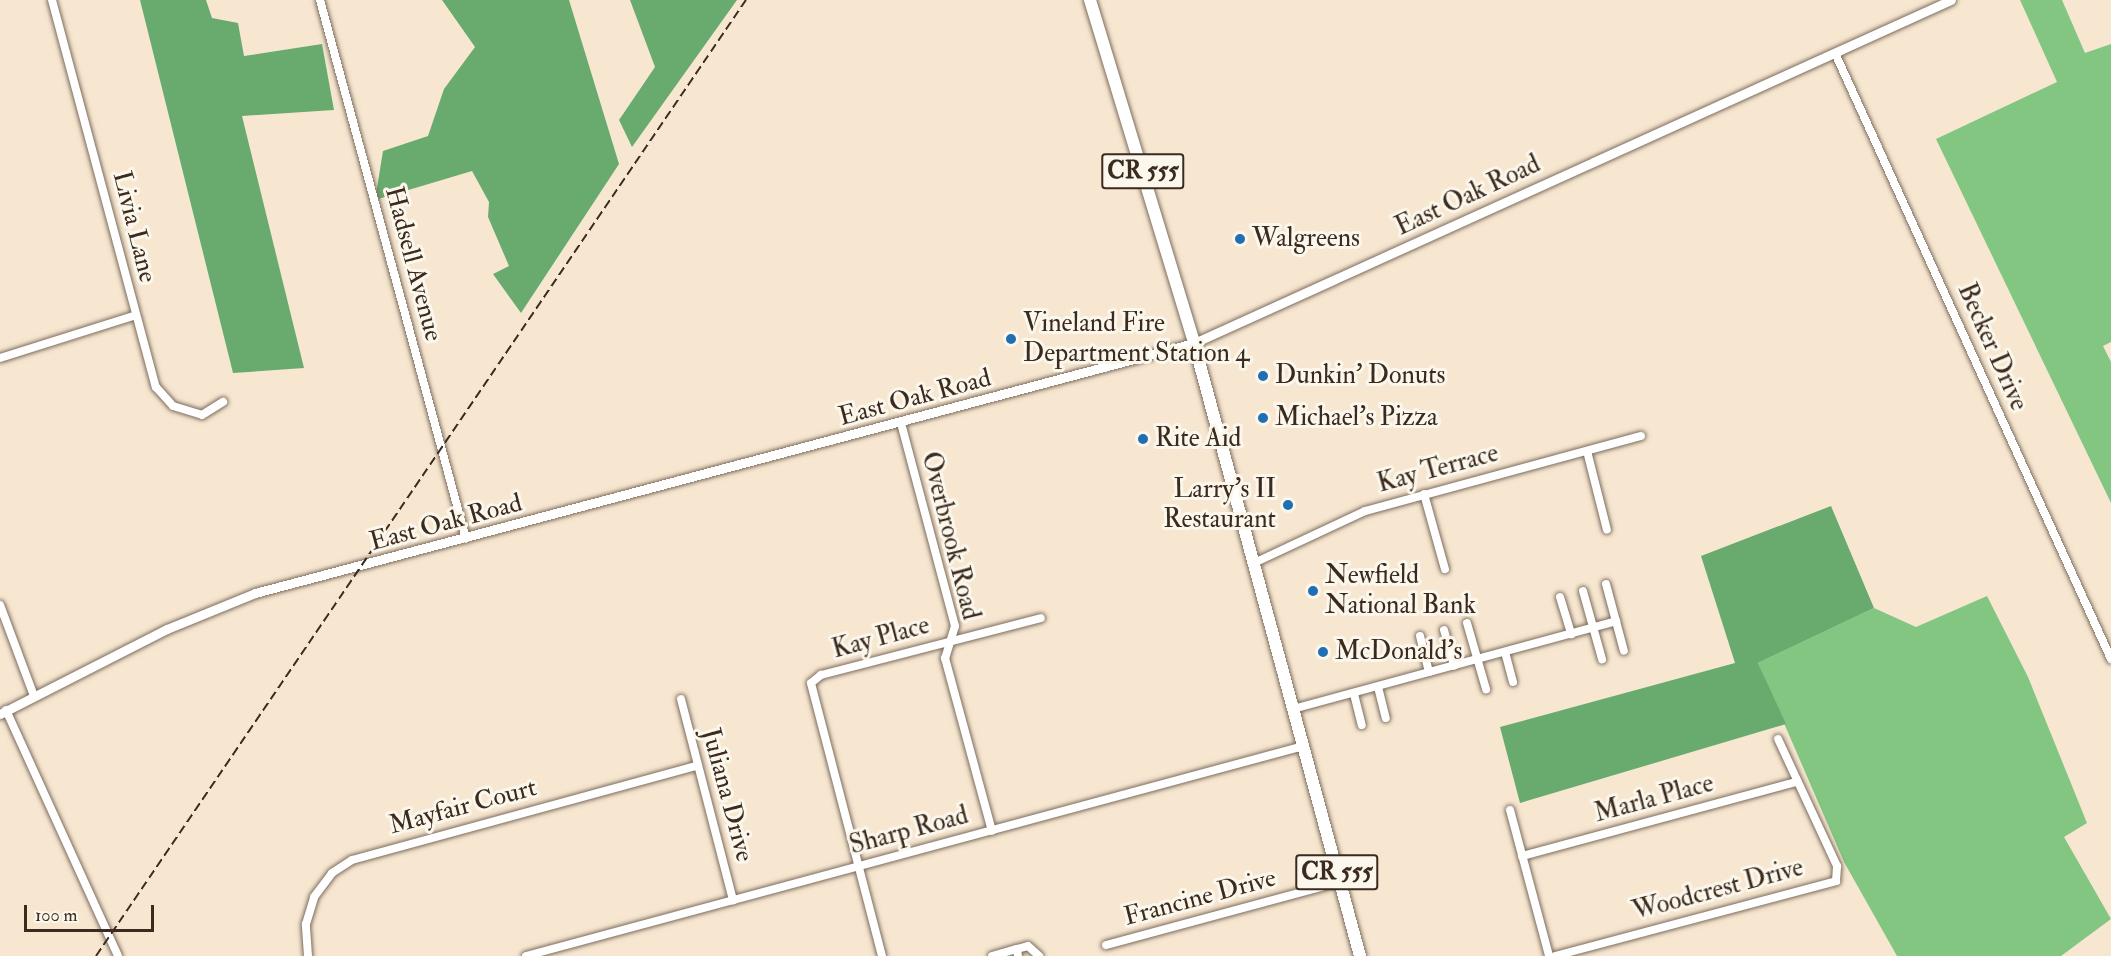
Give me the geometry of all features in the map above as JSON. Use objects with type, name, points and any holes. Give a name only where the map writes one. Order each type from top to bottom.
[{"type":"main road","name":"CR 555","points":[[1090,0],[1194,343],[1360,956]]},
{"type":"street","name":"Livia Lane","points":[[51,0],[133,316],[156,387],[172,406],[202,415],[223,402]]},
{"type":"street","name":"Hadsell Avenue","points":[[320,0],[466,539]]},
{"type":"street","name":"East Oak Road","points":[[3,712],[215,607],[1194,343],[1951,0]]},
{"type":"street","name":"Becker Drive","points":[[1835,53],[2111,658]]},
{"type":"street","points":[[0,358],[133,316]]},
{"type":"street","name":"Overbrook Road","points":[[901,423],[955,626],[945,658],[992,831]]},
{"type":"street","name":"Kay Terrace","points":[[1254,563],[1365,511],[1641,436]]},
{"type":"street","points":[[1587,451],[1607,530]]},
{"type":"street","points":[[1424,494],[1445,569]]},
{"type":"street","points":[[1606,584],[1624,651]]},
{"type":"street","points":[[1583,591],[1602,659]]},
{"type":"street","points":[[1560,597],[1571,634]]},
{"type":"street","points":[[0,604],[34,696]]},
{"type":"street","name":"Kay Place","points":[[858,867],[810,690],[815,679],[1041,618]]},
{"type":"street","points":[[1293,709],[1616,621]]},
{"type":"street","points":[[1467,623],[1486,689]]},
{"type":"street","points":[[1444,630],[1454,666]]},
{"type":"street","points":[[1420,636],[1430,672]]},
{"type":"street","points":[[1505,652],[1512,682]]},
{"type":"street","points":[[1378,687],[1386,718]]},
{"type":"street","points":[[1354,694],[1362,725]]},
{"type":"street","name":"Juliana Drive","points":[[681,699],[696,766],[733,900]]},
{"type":"street","points":[[3,712],[118,956]]},
{"type":"street","points":[[1778,739],[1797,782]]},
{"type":"street","name":"Sharp Road","points":[[526,956],[1303,746]]},
{"type":"street","name":"Mayfair Court","points":[[308,956],[306,924],[314,897],[332,873],[352,860],[696,766]]},
{"type":"street","name":"Woodcrest Drive","points":[[1554,956],[1836,881],[1837,866],[1797,782]]},
{"type":"street","name":"Marla Place","points":[[1522,856],[1797,782]]},
{"type":"street","points":[[1510,810],[1549,956]]},
{"type":"street","points":[[858,867],[882,956]]},
{"type":"street","name":"Francine Drive","points":[[1106,945],[1340,882]]},
{"type":"street","points":[[992,956],[1017,952],[1031,946],[1039,956]]},
{"type":"green space","points":[[140,0],[206,0],[212,18],[238,23],[244,56],[322,44],[334,110],[242,116],[304,368],[233,373]]},
{"type":"green space","points":[[442,0],[569,0],[619,164],[521,313],[493,274],[509,266],[488,217],[489,202],[472,171],[375,200],[383,151],[428,136],[444,89],[475,47]]},
{"type":"green space","points":[[630,0],[737,0],[632,147],[619,120],[655,67]]},
{"type":"green space","points":[[2020,0],[2062,0],[2085,53],[2111,44],[2111,342],[2103,346],[2111,362],[2111,503],[1936,139],[2057,82]]},
{"type":"green space","points":[[1831,506],[1874,608],[1758,663],[1786,724],[1520,803],[1500,727],[1735,663],[1701,556]]},
{"type":"green space","points":[[1987,596],[2028,677],[2087,823],[2064,837],[2111,919],[2061,956],[1897,956],[1844,862],[1758,663],[1874,608],[1916,627]]},
{"type":"railway","points":[[96,956],[746,0]]},
{"type":"place","name":"Walgreens","points":[[1240,239]]},
{"type":"place","name":"Vineland Fire Department Station 4","points":[[1011,339]]},
{"type":"place","name":"Dunkin' Donuts","points":[[1263,376]]},
{"type":"place","name":"Michael’s Pizza","points":[[1263,418]]},
{"type":"place","name":"Rite Aid","points":[[1143,439]]},
{"type":"place","name":"Larry’s II Restaurant","points":[[1288,505]]},
{"type":"place","name":"Newfield National Bank","points":[[1313,591]]},
{"type":"place","name":"McDonald's","points":[[1323,652]]}]
